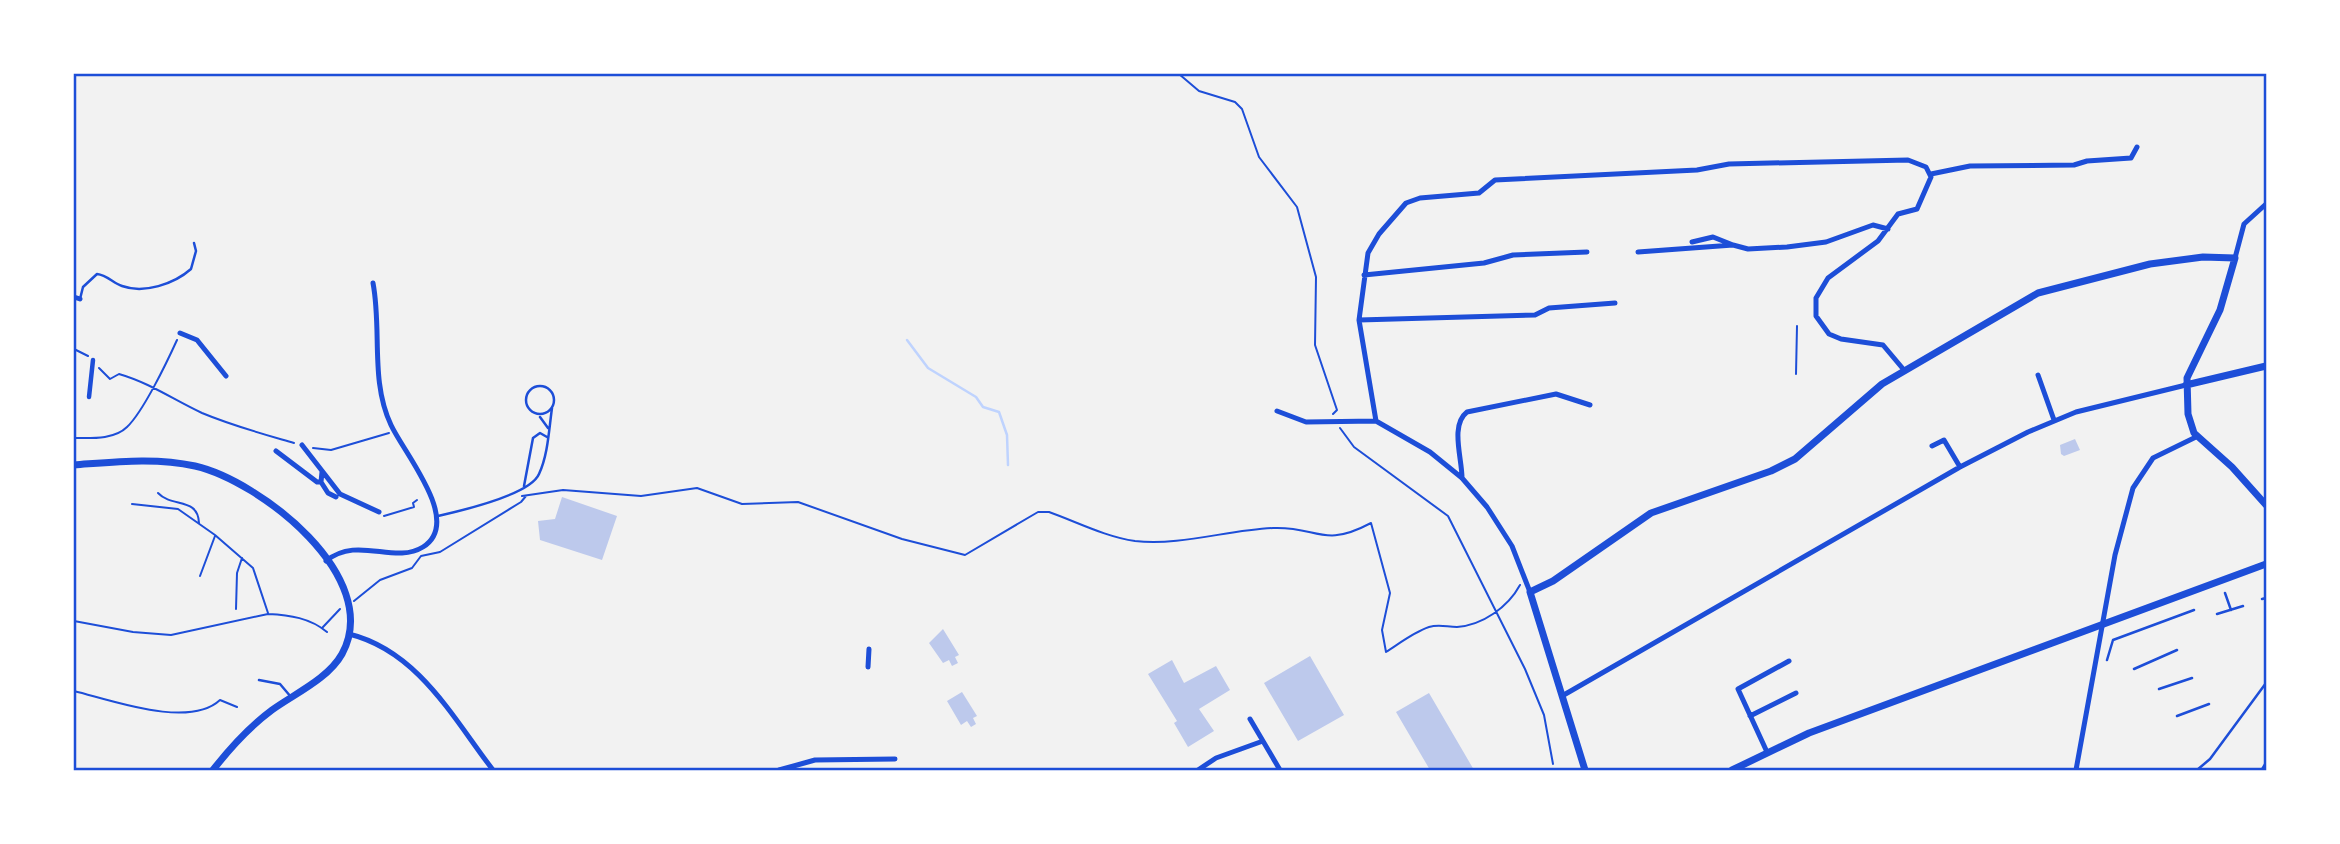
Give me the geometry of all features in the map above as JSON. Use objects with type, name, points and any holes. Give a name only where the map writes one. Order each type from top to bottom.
[{"type":"street","points":[[1931,174],[1970,166],[2074,165],[2091,160],[2131,158],[2137,147]]},
{"type":"street","points":[[1376,421],[1359,320],[1364,275],[1368,253],[1379,234],[1406,203],[1420,198],[1479,193],[1495,180],[1697,170],[1729,164],[1908,160],[1923,165],[1931,174]]},
{"type":"street","points":[[1904,370],[1883,345],[1841,340],[1829,334],[1820,323],[1815,310],[1818,291],[1828,278],[1878,241],[1898,214],[1917,209],[1931,174]]},
{"type":"street","points":[[2266,205],[2244,225],[2220,310],[2194,361],[2186,385],[2189,423],[2198,436],[2266,505]]},
{"type":"street","points":[[1692,242],[1702,237],[1717,237],[1748,249],[1819,244],[1873,225],[1888,229]]},
{"type":"street","points":[[1638,252],[1732,245]]},
{"type":"street","points":[[1364,275],[1484,263],[1513,255],[1587,252]]},
{"type":"street","points":[[1530,593],[1553,581],[1651,513],[1795,459],[1812,447],[1863,397],[2016,304],[2050,288],[2150,264],[2203,257],[2235,258]]},
{"type":"street","points":[[326,561],[348,549],[419,550],[435,535],[438,516],[434,501],[393,431],[380,393],[377,306],[373,283]]},
{"type":"street","points":[[1359,320],[1535,315],[1549,308],[1615,303]]},
{"type":"street","points":[[180,333],[197,340],[226,376]]},
{"type":"street","points":[[89,397],[93,360]]},
{"type":"street","points":[[1562,696],[1960,467],[2053,420],[2117,400],[2266,366]]},
{"type":"street","points":[[2038,375],[2053,420]]},
{"type":"street","points":[[1462,478],[1457,427],[1460,418],[1467,412],[1556,394],[1590,405]]},
{"type":"street","points":[[1277,411],[1306,422],[1376,421],[1430,452],[1462,478],[1501,528],[1530,593],[1585,771]]},
{"type":"street","points":[[2076,771],[2119,534],[2138,478],[2153,458],[2198,436]]},
{"type":"street","points":[[1932,446],[1944,440],[1960,467]]},
{"type":"street","points":[[302,445],[338,496]]},
{"type":"street","points":[[276,451],[305,475],[321,482],[328,493],[379,512]]},
{"type":"street","points":[[74,465],[162,461],[217,472],[253,490],[304,532],[326,561],[347,600],[349,634],[335,663],[253,726],[213,771]]},
{"type":"street","points":[[321,482],[322,472]]},
{"type":"street","points":[[1732,771],[1819,729],[2266,564]]},
{"type":"street","points":[[349,634],[377,643],[407,662],[494,771]]},
{"type":"street","points":[[868,667],[869,649]]},
{"type":"street","points":[[1767,752],[1738,690],[1789,661]]},
{"type":"street","points":[[1750,716],[1796,693]]},
{"type":"street","points":[[1250,719],[1280,771]]},
{"type":"street","points":[[1198,771],[1216,758],[1263,741]]},
{"type":"street","points":[[779,771],[815,760],[895,759]]},
{"type":"street","points":[[2263,771],[2266,765]]},
{"type":"lane","points":[[77,298],[83,287],[97,274],[129,288],[155,287],[173,281],[191,269],[196,251],[194,243]]},
{"type":"lane","points":[[438,516],[523,488],[539,475],[549,429],[552,392],[542,386],[531,388],[526,404],[549,429]]},
{"type":"lane","points":[[537,415],[552,408]]},
{"type":"lane","points":[[523,488],[533,438],[540,433],[547,437]]},
{"type":"lane","points":[[2225,593],[2231,610]]},
{"type":"lane","points":[[2217,614],[2243,607]]},
{"type":"lane","points":[[2107,660],[2113,640],[2194,610]]},
{"type":"lane","points":[[2134,668],[2177,650]]},
{"type":"lane","points":[[2160,689],[2192,678]]},
{"type":"lane","points":[[259,680],[280,684],[291,697]]},
{"type":"lane","points":[[2197,771],[2210,759],[2266,683]]},
{"type":"lane","points":[[2178,716],[2209,704]]},
{"type":"path","points":[[1179,74],[1199,91],[1235,102],[1242,109],[1259,157],[1297,207],[1316,277],[1315,345],[1337,410],[1332,416]]},
{"type":"path","points":[[1796,374],[1797,326]]},
{"type":"path","points":[[74,438],[96,438],[127,428],[159,379],[180,333]]},
{"type":"path","points":[[74,349],[85,353],[110,379],[119,374],[153,385],[251,433],[331,450],[393,431]]},
{"type":"path","points":[[1340,422],[1344,437],[1448,516],[1497,610],[1544,715],[1553,764]]},
{"type":"path","points":[[514,499],[526,494],[563,490],[641,496],[697,488],[742,504],[798,502],[902,539],[965,555],[1038,512],[1049,512],[1119,538],[1137,541],[1220,536],[1272,528],[1325,537],[1340,536],[1371,523],[1390,593],[1382,630],[1386,653],[1426,628],[1471,624],[1512,600],[1521,584]]},
{"type":"path","points":[[158,493],[165,499],[193,506],[199,513],[199,524]]},
{"type":"path","points":[[365,594],[388,576],[412,568],[422,556],[440,552],[521,502],[526,494]]},
{"type":"path","points":[[379,512],[383,517],[414,508],[413,503],[417,500]]},
{"type":"path","points":[[132,504],[178,509],[215,535],[253,568],[268,614]]},
{"type":"path","points":[[200,576],[209,559],[215,535]]},
{"type":"path","points":[[236,609],[237,573],[242,558]]},
{"type":"path","points":[[74,621],[133,632],[171,635],[277,614],[300,618],[327,632]]},
{"type":"path","points":[[322,628],[328,619]]},
{"type":"path","points":[[74,691],[165,711],[196,713],[212,708],[220,700],[237,707]]},
{"type":"building","points":[[2075,439],[2080,450],[2064,456],[2061,454],[2060,445]]},
{"type":"building","points":[[562,497],[617,516],[602,560],[540,540],[538,521],[555,519]]},
{"type":"building","points":[[943,629],[959,655],[955,657],[958,663],[952,666],[949,660],[943,663],[929,643]]},
{"type":"building","points":[[1310,656],[1344,715],[1298,741],[1264,683]]},
{"type":"building","points":[[1172,660],[1184,683],[1216,666],[1230,690],[1199,709],[1214,731],[1188,747],[1174,723],[1177,721],[1148,674]]},
{"type":"building","points":[[962,692],[977,716],[973,718],[976,724],[971,727],[967,721],[961,725],[947,701]]},
{"type":"building","points":[[1429,693],[1474,770],[1430,770],[1396,712]]},
{"type":"waterway","points":[[907,340],[928,368],[976,397],[983,407],[999,412],[1007,435],[1008,465]]}]
